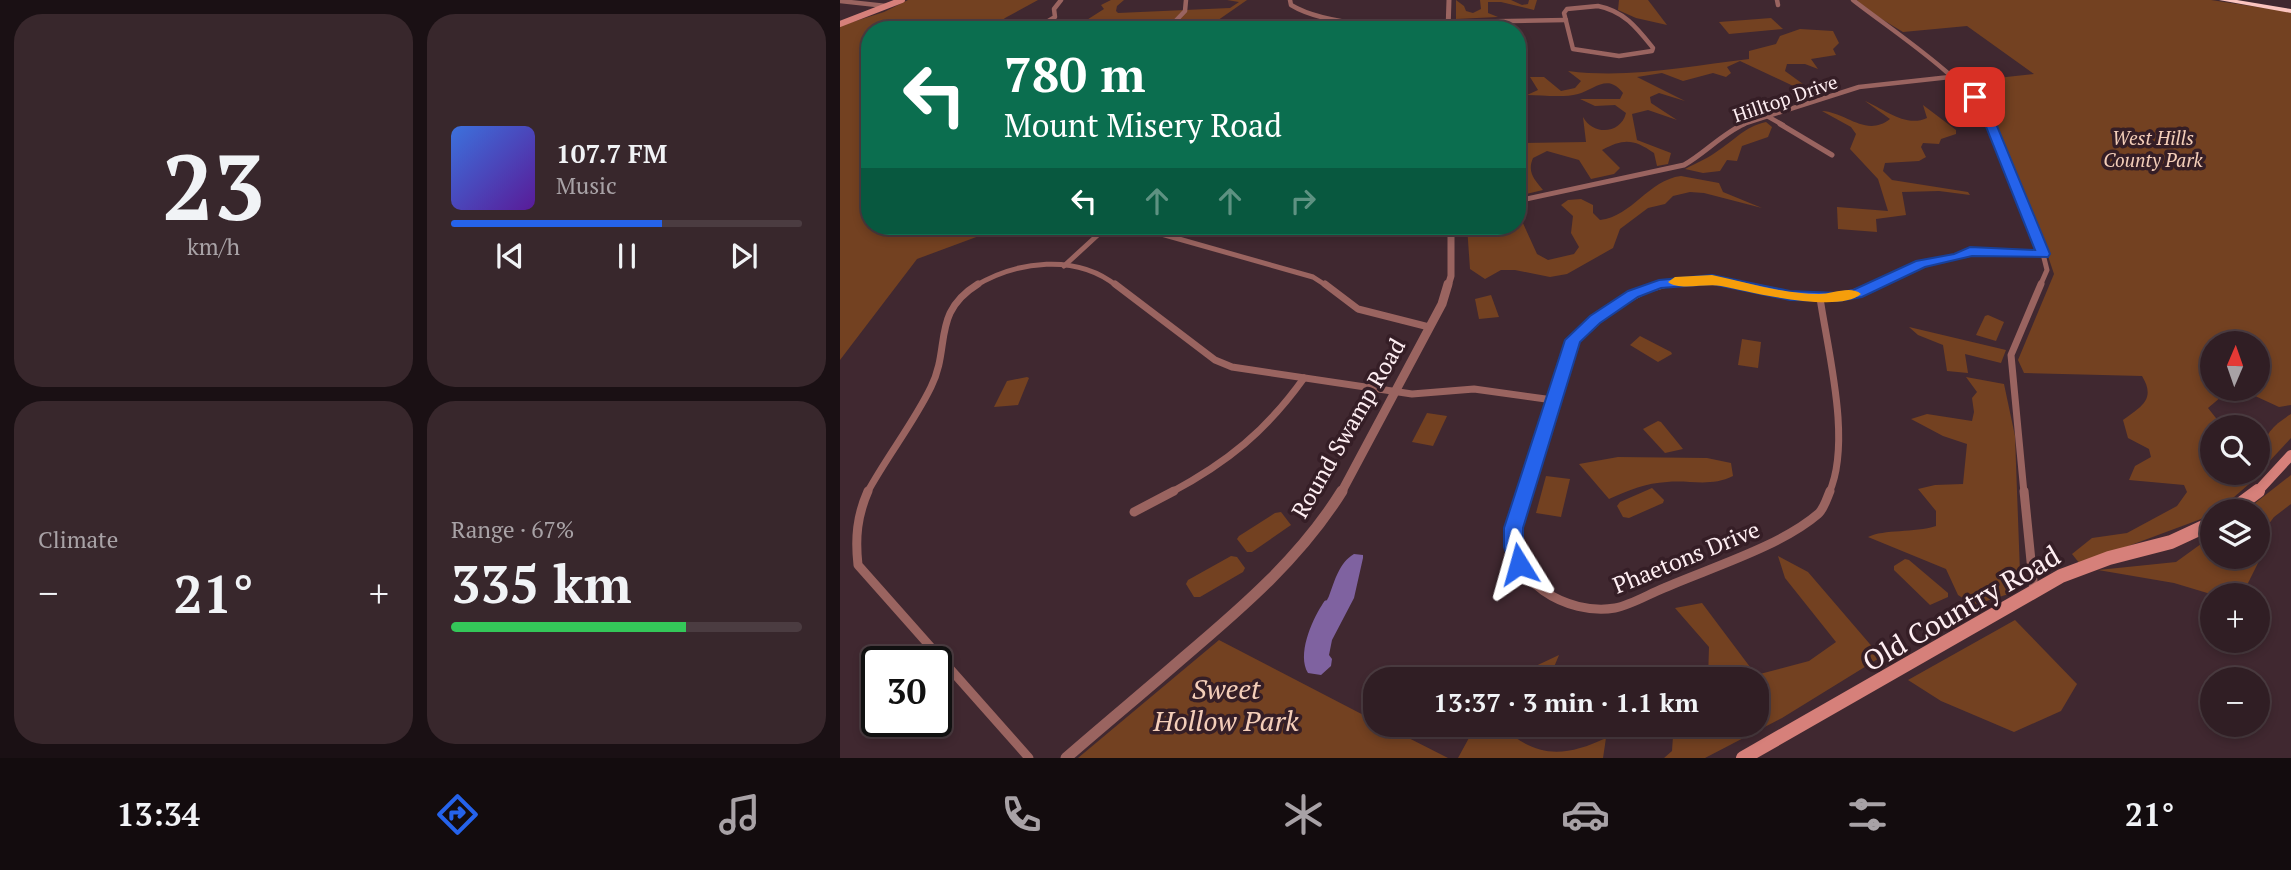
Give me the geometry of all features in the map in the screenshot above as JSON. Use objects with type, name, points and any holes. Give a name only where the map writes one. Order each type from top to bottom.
[{"type":"highway","points":[[2223,0],[2291,10]]},
{"type":"highway","points":[[2237,0],[2291,10]]},
{"type":"main road","points":[[840,24],[902,0]]},
{"type":"main road","points":[[2249,499],[2291,455]]},
{"type":"main road","name":"Old Country Road","points":[[1743,758],[2081,567],[2171,542],[2200,529]]},
{"type":"street","points":[[1050,21],[1055,18],[1054,9],[1062,0]]},
{"type":"street","points":[[1176,21],[1184,12],[1186,0]]},
{"type":"street","points":[[1290,0],[1291,5],[1301,11],[1348,21]]},
{"type":"street","points":[[1448,21],[1449,0]]},
{"type":"street","points":[[1853,0],[1951,77],[1984,109],[2048,270],[2011,355],[2034,592]]},
{"type":"street","points":[[840,1],[886,6]]},
{"type":"street","points":[[1615,7],[1635,25],[1653,48],[1652,51],[1619,56],[1579,52],[1573,49],[1566,20],[1564,13],[1567,9],[1615,7]]},
{"type":"street","points":[[1526,22],[1566,20]]},
{"type":"street","name":"Hilltop Drive","points":[[1526,199],[1684,165],[1707,152],[1733,129],[1859,88],[1951,77]]},
{"type":"street","points":[[1767,116],[1832,155]]},
{"type":"street","points":[[1064,265],[1098,235]]},
{"type":"street","points":[[1165,235],[1313,277],[1359,310],[1429,327]]},
{"type":"street","name":"Round Swamp Road","points":[[1066,758],[1229,619],[1278,573],[1309,539],[1341,493],[1442,304],[1451,276],[1451,235]]},
{"type":"street","name":"Phaetons Drive","points":[[1820,298],[1839,425],[1835,480],[1820,513],[1777,540],[1648,597],[1616,608],[1592,609],[1564,603],[1544,592],[1519,564],[1514,547],[1514,528],[1573,340],[1595,320],[1645,289],[1676,281],[1712,280],[1820,298],[1857,294],[1921,264],[1957,257],[1970,251],[2043,254]]},
{"type":"street","points":[[1029,758],[858,565],[849,548],[848,530],[859,492],[907,427],[932,385],[938,370],[947,317],[953,305],[978,285],[1028,266],[1064,265],[1101,275],[1214,359],[1232,367],[1394,392],[1427,394],[1474,389],[1553,400]]},
{"type":"street","points":[[1134,512],[1201,476],[1248,446],[1277,417],[1304,378]]},
{"type":"green space","points":[[908,0],[1038,0],[1002,21],[861,21],[861,235],[982,235],[917,259],[840,360],[840,26],[884,12]]},
{"type":"green space","points":[[1111,0],[1124,0],[1117,6],[1118,13],[1230,8],[1239,2],[1227,0],[1247,0],[1217,21],[1085,21],[1104,9],[1101,5]]},
{"type":"green space","points":[[1456,0],[1466,11],[1473,13],[1481,9],[1480,0],[1511,0],[1522,5],[1528,4],[1529,0],[1537,0],[1534,10],[1501,2],[1488,2],[1488,13],[1498,17],[1456,19]]},
{"type":"green space","points":[[1619,0],[1648,0],[1667,25],[1636,18],[1618,10]]},
{"type":"green space","name":"West Hills County Park","points":[[1857,0],[2211,0],[2291,12],[2291,405],[2279,407],[2266,401],[2270,401],[2270,331],[2200,331],[2200,401],[2216,401],[2208,408],[2214,415],[2200,415],[2200,485],[2248,485],[2232,499],[2200,499],[2200,519],[2080,564],[2072,554],[2092,538],[2127,533],[2177,506],[2187,492],[2184,485],[2129,480],[2135,466],[2151,457],[2149,449],[2128,438],[2123,420],[2145,401],[2148,391],[2142,376],[2024,373],[2018,360],[2054,274],[2039,229],[1984,105],[1960,82],[2034,74],[1967,26],[1903,32],[1865,9]]},
{"type":"green space","points":[[1771,18],[1783,29],[1729,34],[1719,22]]},
{"type":"green space","points":[[1800,29],[1833,31],[1839,43],[1833,49],[1836,55],[1811,59],[1818,69],[1805,64],[1787,64],[1785,71],[1807,87],[1806,92],[1740,61],[1727,67],[1731,73],[1726,77],[1713,73],[1683,81],[1662,73],[1637,77],[1685,101],[1659,93],[1650,97],[1651,103],[1677,120],[1648,110],[1632,114],[1637,140],[1671,153],[1668,164],[1657,166],[1654,153],[1641,145],[1617,143],[1602,150],[1620,168],[1614,174],[1591,179],[1579,160],[1547,151],[1533,158],[1531,167],[1534,179],[1543,190],[1526,194],[1526,143],[1586,142],[1583,117],[1593,127],[1606,130],[1619,125],[1626,113],[1615,105],[1595,106],[1580,99],[1620,99],[1623,93],[1612,84],[1601,84],[1572,95],[1527,95],[1538,90],[1530,77],[1544,77],[1561,91],[1575,88],[1581,81],[1568,71],[1636,73],[1749,59],[1749,51],[1776,44],[1780,36]]},
{"type":"green space","points":[[1865,101],[1911,121],[1927,118],[1923,105],[1956,130],[1956,134],[1941,139],[1939,144],[1923,143],[1921,147],[1926,157],[1919,161],[1885,163],[1883,171],[1892,180],[1968,192],[1970,195],[1939,191],[1902,192],[1906,215],[1876,219],[1877,232],[1838,229],[1837,207],[1888,211],[1878,179],[1850,149],[1856,134],[1851,127],[1822,111],[1864,125],[1873,126],[1890,119]]},
{"type":"green space","points":[[1766,122],[1772,127],[1768,137],[1742,146],[1737,161],[1727,160],[1720,171],[1703,173],[1685,169],[1711,156],[1746,130]]},
{"type":"green space","points":[[1681,176],[1719,183],[1723,192],[1762,208],[1690,192],[1673,196],[1665,204],[1648,208],[1620,229],[1613,248],[1567,274],[1550,277],[1501,270],[1485,279],[1470,269],[1468,235],[1526,235],[1526,230],[1537,254],[1548,260],[1574,254],[1579,247],[1571,233],[1573,216],[1561,205],[1568,200],[1581,199],[1593,205],[1593,213],[1600,220],[1622,212],[1669,179]]},
{"type":"green space","points":[[1491,295],[1499,317],[1479,319],[1475,299]]},
{"type":"green space","points":[[1988,315],[2004,322],[1996,341],[1976,335]]},
{"type":"green space","points":[[1909,327],[2006,350],[2001,363],[1965,354],[1968,373],[1947,371],[1943,345],[1918,335]]},
{"type":"green space","points":[[1640,336],[1672,354],[1658,362],[1630,345]]},
{"type":"green space","points":[[1742,339],[1761,342],[1758,368],[1738,365]]},
{"type":"green space","points":[[1966,377],[2004,384],[2015,436],[2020,573],[2018,591],[1974,605],[1958,595],[1946,569],[1868,537],[1936,526],[1936,511],[1918,489],[1963,484],[1967,444],[1943,436],[1911,419],[1927,414],[1972,421],[1972,398],[1977,392]]},
{"type":"green space","points":[[1029,378],[1018,405],[994,407],[1007,381]]},
{"type":"green space","points":[[1427,413],[1447,416],[1433,446],[1412,442]]},
{"type":"green space","points":[[2291,414],[2291,438],[2270,461],[2270,432]]},
{"type":"green space","points":[[1658,421],[1683,449],[1665,453],[1643,429]]},
{"type":"green space","points":[[1618,457],[1707,458],[1731,463],[1733,476],[1709,482],[1652,484],[1609,499],[1579,464]]},
{"type":"green space","points":[[2291,475],[2291,504],[2270,522],[2270,499],[2260,499]]},
{"type":"green space","points":[[1546,476],[1570,479],[1561,517],[1536,513]]},
{"type":"green space","points":[[1652,488],[1664,500],[1663,503],[1629,518],[1623,517],[1617,506],[1620,502]]},
{"type":"green space","points":[[1281,512],[1291,525],[1252,552],[1247,552],[1237,539],[1239,536],[1275,513]]},
{"type":"green space","points":[[2200,545],[2200,569],[2255,569],[2248,583],[2200,583],[2200,591],[2174,583],[2098,570],[2176,562]]},
{"type":"green space","points":[[1231,556],[1237,557],[1245,568],[1243,572],[1200,597],[1194,597],[1186,584],[1188,580]]},
{"type":"green space","points":[[1778,556],[1808,572],[1881,657],[1769,725],[1769,672],[1809,661],[1836,642],[1785,578]]},
{"type":"green space","points":[[1905,559],[1948,593],[1948,597],[1930,605],[1894,570],[1894,566]]},
{"type":"green space","points":[[1702,603],[1750,667],[1708,667],[1709,647],[1675,608]]},
{"type":"green space","points":[[2015,620],[2077,684],[2061,711],[2014,732],[1941,701],[1908,680]]},
{"type":"green space","name":"Sweet Hollow Park","points":[[1219,640],[1363,715],[1363,737],[1407,737],[1448,758],[1078,758]]},
{"type":"green space","points":[[1559,655],[1554,667],[1534,667]]},
{"type":"green space","points":[[1469,737],[1514,737],[1525,744],[1550,751],[1577,749],[1606,738],[1603,758],[1458,758]]},
{"type":"green space","points":[[1673,737],[1745,737],[1705,758],[1664,758],[1672,751]]},
{"type":"shaded area","points":[[1354,554],[1363,555],[1363,558],[1354,598],[1332,640],[1329,655],[1332,659],[1331,666],[1321,675],[1308,673],[1304,657],[1310,629],[1328,599],[1341,567]]},
{"type":"slow traffic","points":[[1675,282],[1712,280],[1820,298],[1854,294]]},
{"type":"route","points":[[1519,564],[1514,547],[1514,528],[1573,340],[1595,320],[1633,294],[1659,284],[1712,280],[1790,295],[1820,298],[1849,296],[1921,264],[1957,257],[1970,251],[2043,254],[1984,109],[1975,97]]}]
